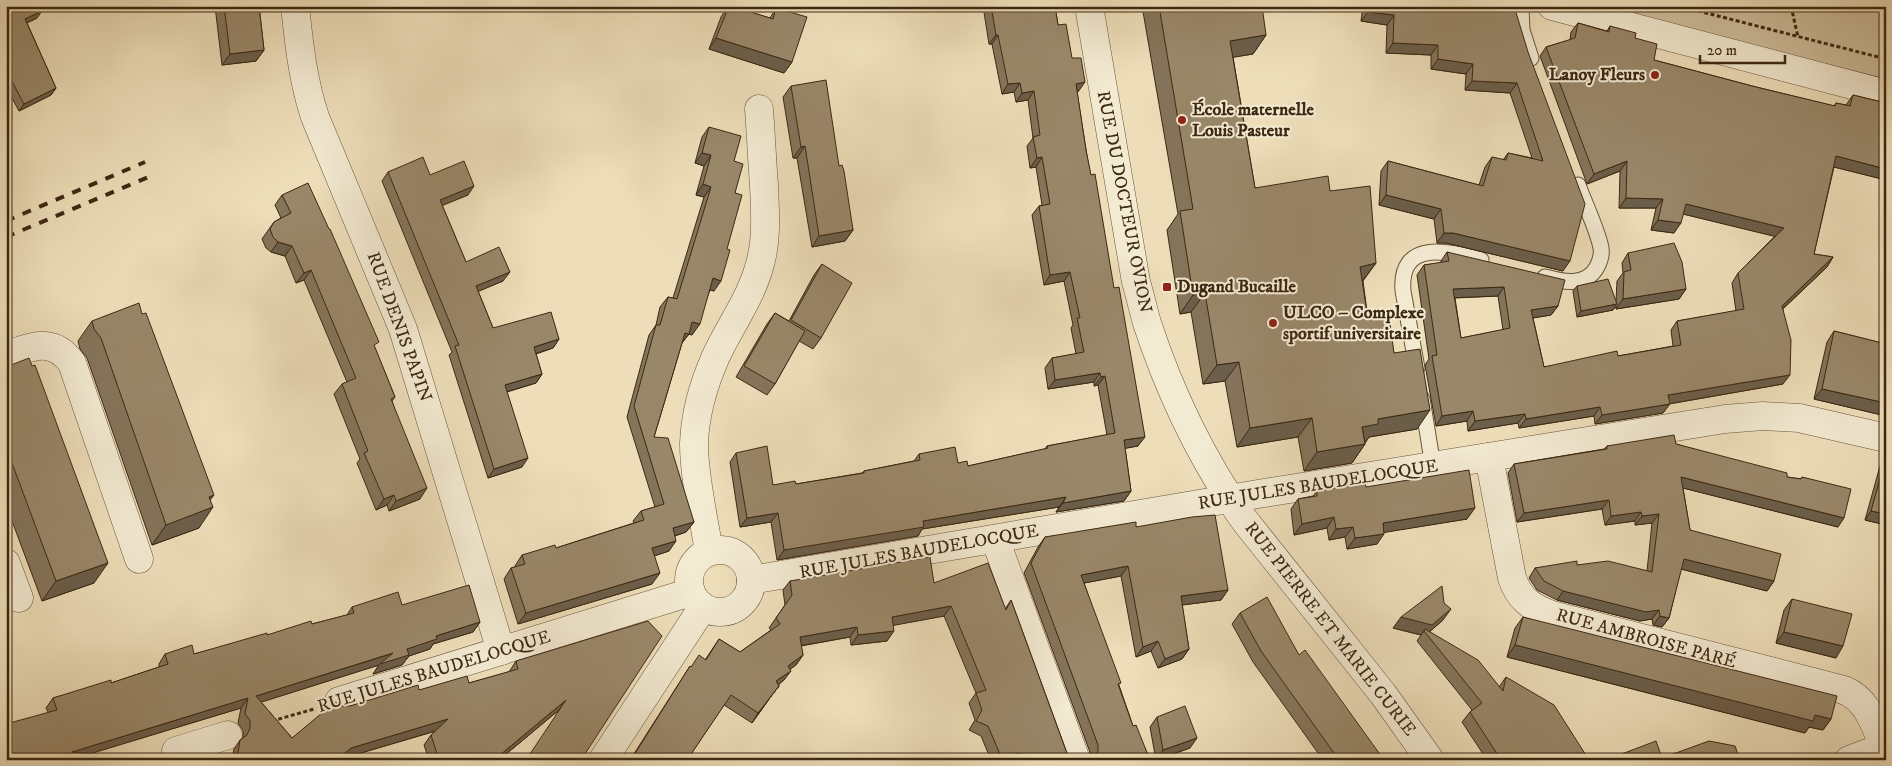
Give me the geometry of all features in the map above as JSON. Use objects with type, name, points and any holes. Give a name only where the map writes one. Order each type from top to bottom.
[{"type":"street","name":"RUE DENIS PAPIN","points":[[295,6],[301,64],[309,98],[406,336],[501,651]]},
{"type":"street","name":"RUE DU DOCTEUR OVION","points":[[1089,6],[1128,238],[1136,282],[1146,321],[1161,363],[1179,404],[1208,463],[1229,499]]},
{"type":"street","points":[[1552,6],[1886,94]]},
{"type":"street","points":[[709,552],[695,457],[695,434],[701,398],[709,373],[718,352],[751,292],[762,259],[765,236],[765,212],[759,109]]},
{"type":"street","points":[[6,355],[34,346],[44,345],[62,351],[72,363],[139,559]]},
{"type":"street","name":"RUE JULES BAUDELOCQUE","points":[[751,580],[1704,421],[1744,416],[1799,418],[1886,438]]},
{"type":"street","name":"RUE AMBROISE PARÉ","points":[[1489,457],[1512,578],[1522,598],[1530,605],[1552,615],[1844,690],[1860,698],[1885,746]]},
{"type":"street","name":"RUE PIERRE ET MARIE CURIE","points":[[1229,499],[1383,694],[1430,760]]},
{"type":"street","points":[[995,539],[1076,760]]},
{"type":"street","points":[[722,550],[735,554],[748,567],[751,580],[746,598],[735,608],[717,612],[697,599],[690,578],[692,569],[700,557],[709,552],[722,550]]},
{"type":"street","points":[[6,563],[19,598]]},
{"type":"street","name":"RUE JULES BAUDELOCQUE","points":[[339,701],[501,651],[697,599]]},
{"type":"street","points":[[603,760],[697,599]]},
{"type":"street","points":[[193,752],[228,735]]},
{"type":"street","points":[[1849,760],[1885,746]]},
{"type":"lane","points":[[1521,6],[1524,39],[1537,76]]},
{"type":"lane","points":[[1530,273],[1557,280],[1579,281],[1591,274],[1599,263],[1601,249],[1572,168]]},
{"type":"lane","points":[[1433,466],[1403,292],[1402,282],[1406,268],[1421,254],[1436,251],[1456,253],[1493,263]]},
{"type":"path","points":[[1679,6],[1886,59]]},
{"type":"path","points":[[1790,6],[1798,37]]},
{"type":"path","name":"RUE JULES BAUDELOCQUE","points":[[228,735],[339,701]]},
{"type":"shaded area","points":[[1592,6],[1886,6],[1886,79]]},
{"type":"building","points":[[6,6],[40,6],[42,11],[25,19],[56,88],[24,104],[6,70],[8,42],[6,38]]},
{"type":"building","points":[[224,6],[259,6],[264,50],[230,54]]},
{"type":"building","points":[[729,6],[773,19],[776,8],[807,17],[792,62],[716,38]]},
{"type":"building","points":[[991,6],[1055,6],[1058,25],[1066,24],[1072,58],[1081,58],[1085,82],[1076,84],[1086,150],[1091,175],[1095,174],[1114,288],[1119,287],[1145,437],[1124,440],[1131,491],[1063,503],[1066,497],[923,521],[924,527],[784,550],[778,513],[747,518],[736,453],[767,446],[773,485],[795,481],[796,484],[864,473],[864,471],[920,460],[919,454],[955,447],[958,463],[967,461],[968,466],[1048,448],[1047,446],[1115,433],[1105,376],[1101,377],[1100,373],[1055,380],[1052,358],[1084,352],[1077,318],[1080,318],[1070,272],[1050,275],[1039,206],[1050,204],[1042,157],[1037,158],[1033,137],[1040,135],[1034,91],[1022,93],[1020,83],[1008,84]]},
{"type":"building","points":[[1159,6],[1198,6],[1198,8],[1206,6],[1262,6],[1266,35],[1230,41],[1255,188],[1328,176],[1330,191],[1370,186],[1376,263],[1360,267],[1368,319],[1389,316],[1394,353],[1420,349],[1430,410],[1378,419],[1378,424],[1362,427],[1365,444],[1317,452],[1312,418],[1250,428],[1239,362],[1217,365],[1205,293],[1193,295],[1180,211],[1193,209]]},
{"type":"building","points":[[1369,6],[1514,6],[1528,52],[1585,204],[1570,261],[1453,233],[1444,233],[1441,209],[1386,195],[1388,161],[1483,186],[1492,157],[1506,160],[1508,153],[1543,161],[1517,83],[1472,81],[1473,64],[1438,59],[1438,45],[1393,43],[1394,15],[1368,12]]},
{"type":"building","points":[[1578,23],[1609,32],[1610,26],[1636,33],[1635,38],[1657,44],[1654,60],[1835,106],[1836,103],[1850,106],[1853,95],[1886,103],[1886,169],[1836,156],[1814,254],[1833,257],[1782,306],[1791,340],[1790,375],[1668,395],[1670,404],[1602,415],[1600,407],[1526,419],[1525,414],[1475,421],[1473,411],[1442,416],[1432,356],[1437,355],[1424,265],[1449,261],[1447,252],[1565,280],[1558,306],[1531,310],[1544,367],[1617,351],[1618,356],[1681,345],[1677,321],[1744,309],[1738,273],[1784,228],[1686,204],[1681,223],[1658,220],[1663,199],[1626,198],[1627,161],[1594,174],[1546,47],[1575,38]],"holes":[[[1504,287],[1510,328],[1461,338],[1453,289]]]},
{"type":"building","points":[[826,80],[839,166],[842,165],[844,171],[853,230],[819,236],[805,146],[801,147],[791,86]]},
{"type":"building","points":[[709,127],[741,136],[734,161],[743,164],[735,193],[742,195],[727,249],[730,250],[721,281],[713,278],[700,324],[692,322],[689,334],[685,333],[654,437],[668,438],[694,522],[673,528],[676,541],[652,548],[660,573],[526,613],[511,568],[525,564],[522,555],[555,545],[556,548],[644,520],[641,511],[664,504],[634,406],[656,325],[660,325],[668,297],[677,299],[711,187],[703,184],[711,155],[702,153]]},
{"type":"building","points":[[423,157],[430,175],[464,161],[474,186],[440,200],[466,262],[499,247],[510,272],[476,286],[493,328],[551,312],[559,339],[534,347],[542,374],[505,385],[528,458],[494,469],[455,346],[459,345],[388,172]]},
{"type":"building","points":[[308,183],[379,342],[374,345],[395,397],[391,399],[427,488],[396,501],[394,495],[384,499],[364,453],[368,451],[342,384],[356,378],[311,270],[304,273],[292,246],[278,242],[273,237],[270,229],[274,222],[291,213],[282,195]]},
{"type":"building","points":[[1674,243],[1682,262],[1686,289],[1623,299],[1624,272],[1631,270],[1628,253]]},
{"type":"building","points":[[822,264],[852,283],[821,338],[791,320]]},
{"type":"building","points":[[1608,279],[1617,304],[1581,311],[1577,286]]},
{"type":"building","points":[[139,303],[142,314],[146,313],[214,495],[209,497],[213,507],[166,525],[101,338],[94,329],[92,321]]},
{"type":"building","points":[[775,313],[805,331],[775,384],[744,366]]},
{"type":"building","points":[[1834,331],[1886,344],[1886,403],[1822,389]]},
{"type":"building","points":[[29,358],[32,366],[35,365],[108,563],[56,581],[6,447],[6,367]]},
{"type":"building","points":[[1674,435],[1676,444],[1787,473],[1787,477],[1801,479],[1802,477],[1851,489],[1844,518],[1681,477],[1690,530],[1781,554],[1774,581],[1684,559],[1669,618],[1660,616],[1659,610],[1646,612],[1563,591],[1544,581],[1535,568],[1577,561],[1577,565],[1608,561],[1652,572],[1659,514],[1642,516],[1641,512],[1611,516],[1609,500],[1524,513],[1514,464],[1607,449],[1607,446]]},
{"type":"building","points":[[1886,457],[1886,514],[1871,511]]},
{"type":"building","points":[[1469,470],[1475,508],[1383,523],[1384,534],[1355,538],[1353,527],[1336,529],[1334,517],[1302,524],[1298,499],[1317,496],[1317,491],[1365,483],[1366,487]]},
{"type":"building","points":[[1215,515],[1228,590],[1181,596],[1189,649],[1165,659],[1158,641],[1143,647],[1128,566],[1081,575],[1121,683],[1118,684],[1133,726],[1136,725],[1148,755],[1144,757],[1145,760],[1095,760],[1098,745],[1031,563],[1045,537],[1136,522],[1136,527]]},
{"type":"building","points":[[930,557],[934,583],[988,563],[1006,610],[1011,600],[1071,760],[1022,760],[1019,753],[1002,759],[988,726],[976,721],[982,710],[976,693],[986,690],[951,606],[892,617],[894,631],[858,635],[857,627],[800,637],[803,655],[788,666],[791,671],[776,681],[779,686],[758,713],[731,695],[687,760],[631,760],[690,666],[699,655],[706,660],[719,639],[740,652],[780,624],[776,618],[792,595],[790,581]]},
{"type":"building","points":[[469,585],[480,622],[436,636],[437,639],[407,649],[409,655],[380,664],[393,653],[256,696],[292,738],[335,702],[342,706],[350,706],[418,685],[419,690],[467,676],[469,683],[518,669],[516,661],[648,621],[662,636],[581,760],[526,760],[566,700],[494,760],[439,760],[431,735],[448,719],[351,748],[337,760],[237,760],[240,740],[247,735],[250,728],[250,720],[245,714],[248,698],[72,752],[154,760],[6,760],[6,724],[57,710],[53,698],[111,680],[111,683],[168,664],[165,654],[192,645],[194,654],[267,633],[267,635],[311,621],[312,624],[354,613],[352,607],[398,592],[402,605]]},
{"type":"building","points":[[1442,586],[1444,603],[1451,609],[1432,625],[1401,617]]},
{"type":"building","points":[[1267,597],[1299,655],[1305,650],[1384,760],[1339,760],[1261,651],[1240,613]]},
{"type":"building","points":[[1792,599],[1852,614],[1843,646],[1784,632]]},
{"type":"building","points":[[1523,617],[1837,696],[1831,719],[1815,715],[1813,721],[1515,645]]},
{"type":"building","points":[[1425,629],[1478,660],[1503,691],[1506,677],[1554,705],[1589,760],[1501,760],[1470,712],[1482,703],[1424,631]]},
{"type":"building","points":[[1185,706],[1197,738],[1163,750],[1157,717]]},
{"type":"building","points":[[1656,741],[1662,758],[1709,741],[1735,746],[1740,760],[1606,760]]},
{"type":"railway","points":[[6,221],[145,162]]},
{"type":"railway","points":[[6,237],[151,176]]},
{"type":"place","name":"Lanoy Fleurs","points":[[1655,75]]},
{"type":"place","name":"École maternelle Louis Pasteur","points":[[1182,120]]},
{"type":"place","name":"Dugand Bucaille","points":[[1167,287]]},
{"type":"place","name":"ULCO – Complexe sportif universitaire","points":[[1273,323]]}]
